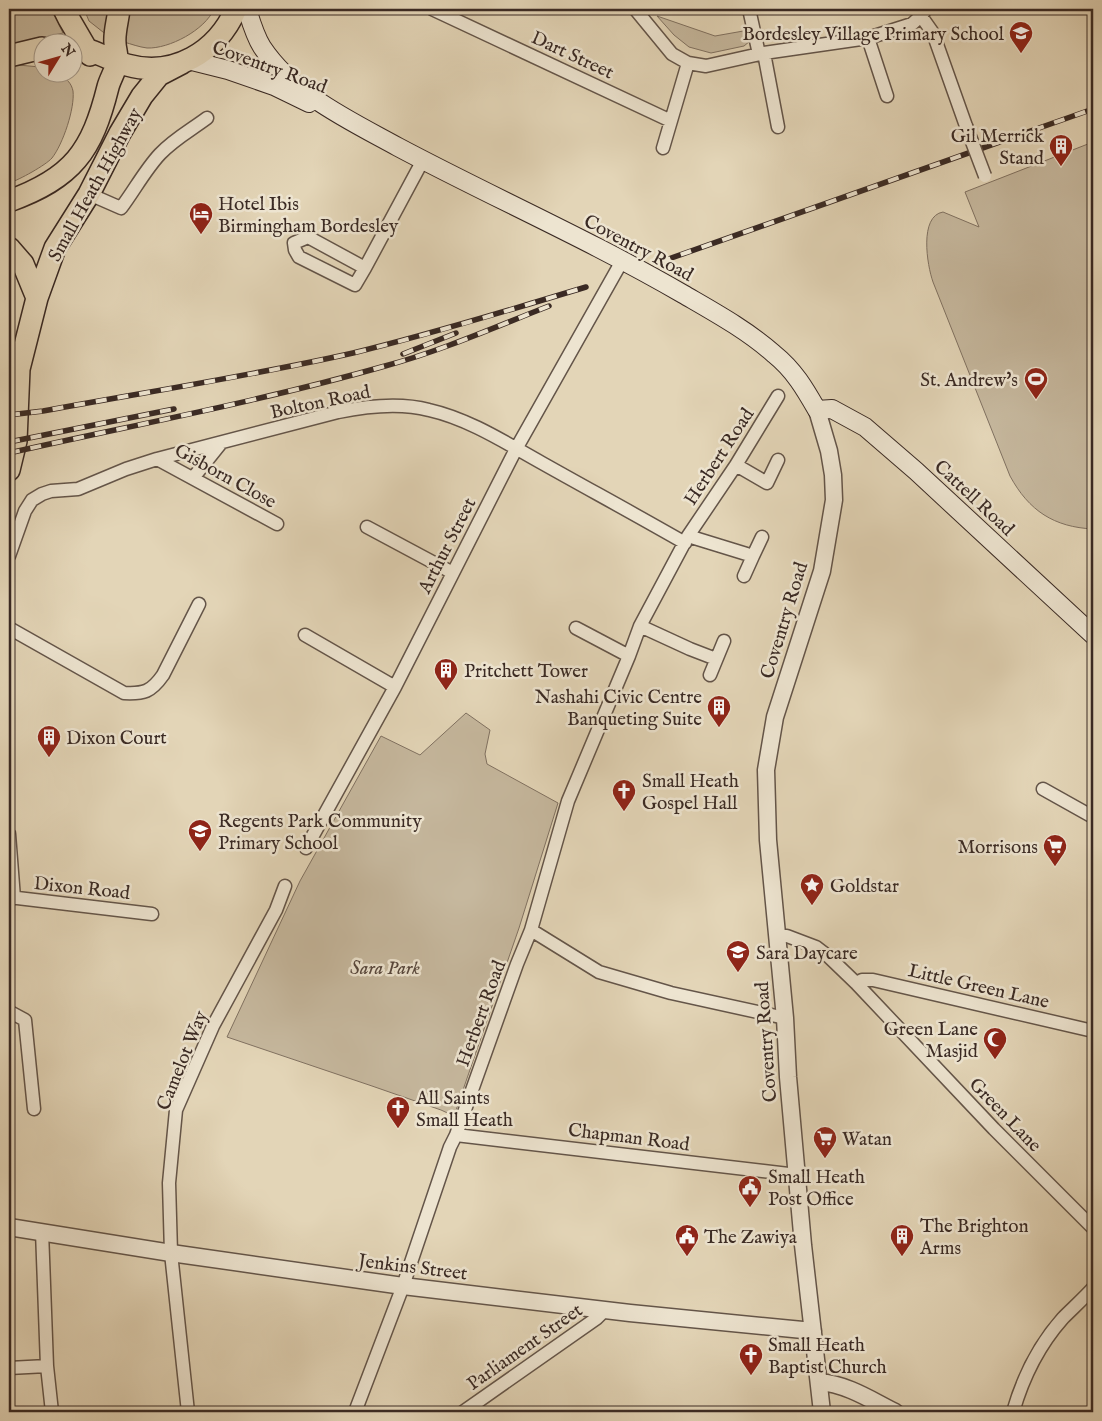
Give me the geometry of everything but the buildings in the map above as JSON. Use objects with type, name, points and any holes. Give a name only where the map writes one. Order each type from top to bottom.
[{"type":"highway","name":"Small Heath Highway","points":[[64,9],[74,32]]},
{"type":"highway","points":[[108,89],[117,62],[115,41],[119,9]]},
{"type":"highway","name":"Small Heath Highway","points":[[9,470],[16,441],[19,370],[37,298],[55,248],[89,194],[120,133],[142,96],[160,75],[201,53],[213,44],[223,33],[236,9]]},
{"type":"highway","points":[[82,48],[117,62],[150,69],[185,62]]},
{"type":"highway","points":[[9,56],[32,50]]},
{"type":"highway","name":"Small Heath Highway","points":[[9,202],[45,186],[61,174],[79,158],[97,127],[108,89],[82,50]]},
{"type":"highway","points":[[9,248],[23,264],[37,298]]},
{"type":"main road","name":"Coventry Road","points":[[247,9],[262,46],[272,60],[300,89],[337,114],[423,160],[622,260],[747,333],[775,354],[801,382],[817,410]]},
{"type":"main road","name":"Coventry Road","points":[[185,62],[228,70],[274,86],[301,100],[337,114]]},
{"type":"main road","name":"Cattell Road","points":[[817,410],[832,409],[865,427],[1093,635]]},
{"type":"street","name":"Dart Street","points":[[432,9],[671,121]]},
{"type":"street","points":[[635,9],[672,54],[688,63],[706,66],[762,54],[868,38],[912,24],[924,13],[985,176]]},
{"type":"street","points":[[749,9],[762,54],[778,127]]},
{"type":"street","points":[[868,38],[888,96]]},
{"type":"street","points":[[663,148],[688,63]]},
{"type":"street","points":[[89,194],[121,208],[161,153],[178,137],[192,130],[207,118]]},
{"type":"street","points":[[365,268],[308,237],[294,243],[299,257],[354,285],[365,268],[423,160]]},
{"type":"street","name":"Arthur Street","points":[[306,848],[396,687],[516,449],[622,260]]},
{"type":"street","name":"Herbert Road","points":[[355,1412],[403,1286],[450,1147],[531,930],[568,801],[640,626],[687,539],[736,465],[778,396]]},
{"type":"street","name":"Bolton Road","points":[[9,556],[18,527],[32,500],[51,491],[78,489],[126,468],[360,407],[393,405],[428,409],[465,423],[687,539]]},
{"type":"street","name":"Coventry Road","points":[[817,410],[834,475],[832,510],[822,571],[775,717],[766,770],[768,840],[785,1018],[788,1077],[822,1412]]},
{"type":"street","points":[[193,478],[221,444]]},
{"type":"street","name":"Gisborn Close","points":[[157,459],[277,524]]},
{"type":"street","points":[[736,465],[767,483],[778,460]]},
{"type":"street","points":[[367,527],[453,573]]},
{"type":"street","points":[[744,576],[762,537]]},
{"type":"street","points":[[687,539],[753,556]]},
{"type":"street","points":[[9,628],[124,693],[137,694],[148,692],[163,675],[199,604]]},
{"type":"street","points":[[640,626],[716,659]]},
{"type":"street","points":[[576,628],[629,656]]},
{"type":"street","points":[[305,635],[396,687]]},
{"type":"street","points":[[710,675],[724,641]]},
{"type":"street","points":[[1043,788],[1093,817]]},
{"type":"street","points":[[9,834],[11,898]]},
{"type":"street","name":"Camelot Way","points":[[188,1412],[171,1253],[168,1183],[176,1110],[213,1026],[276,910],[285,886]]},
{"type":"street","name":"Dixon Road","points":[[11,898],[152,914]]},
{"type":"street","points":[[531,930],[599,972],[672,993],[785,1018]]},
{"type":"street","name":"Green Lane","points":[[777,936],[787,936],[816,947],[829,957],[994,1129],[1093,1228]]},
{"type":"street","name":"Little Green Lane","points":[[856,984],[862,980],[873,980],[1093,1031]]},
{"type":"street","points":[[9,1013],[25,1020],[34,1109]]},
{"type":"street","name":"Chapman Road","points":[[456,1135],[797,1175]]},
{"type":"street","name":"Jenkins Street","points":[[9,1228],[403,1286],[813,1332]]},
{"type":"street","points":[[42,1232],[47,1366],[52,1412]]},
{"type":"street","points":[[1013,1412],[1020,1388],[1030,1365],[1062,1319],[1093,1288]]},
{"type":"street","name":"Parliament Street","points":[[463,1412],[597,1318],[605,1310]]},
{"type":"street","points":[[9,1368],[47,1366]]},
{"type":"street","points":[[819,1382],[849,1389],[894,1412]]},
{"type":"green space","points":[[9,9],[51,9],[62,32],[32,32],[32,40],[9,45]]},
{"type":"green space","points":[[84,9],[113,9],[108,36],[89,21]]},
{"type":"green space","points":[[129,9],[214,9],[203,24],[185,37],[165,45],[147,48],[124,42]]},
{"type":"green space","points":[[657,16],[715,36],[749,30],[750,41],[744,46],[711,53],[689,47],[674,35]]},
{"type":"green space","points":[[18,65],[32,66],[32,82],[69,82],[73,91],[73,98],[67,126],[52,158],[32,172],[9,183],[9,67]]},
{"type":"green space","name":"St. Andrew's","points":[[1093,142],[1093,529],[1066,525],[1044,515],[1026,499],[1010,476],[933,282],[927,253],[927,242],[930,222],[935,215],[943,212],[979,227],[965,192]]},
{"type":"green space","name":"Sara Park","points":[[466,713],[490,730],[485,754],[487,764],[558,803],[519,928],[454,1116],[227,1037],[300,881],[381,736],[420,755]]},
{"type":"railway","points":[[660,262],[1093,109]]},
{"type":"railway","points":[[9,415],[43,411],[198,384],[353,353],[441,330],[586,287]]},
{"type":"railway","points":[[9,453],[245,402],[339,379],[427,353],[549,306]]},
{"type":"railway","points":[[403,354],[456,333]]},
{"type":"railway","points":[[9,442],[174,409]]},
{"type":"place","name":"Bordesley Village Primary School","points":[[1021,54]]},
{"type":"place","name":"Gil Merrick Stand","points":[[1061,167]]},
{"type":"place","name":"Hotel Ibis Birmingham Bordesley","points":[[201,235]]},
{"type":"place","name":"St. Andrew's","points":[[1036,400]]},
{"type":"place","name":"Pritchett Tower","points":[[446,691]]},
{"type":"place","name":"Nashahi Civic Centre Banqueting Suite","points":[[719,728]]},
{"type":"place","name":"Dixon Court","points":[[49,758]]},
{"type":"place","name":"Small Heath Gospel Hall","points":[[624,812]]},
{"type":"place","name":"Regents Park Community Primary School","points":[[200,852]]},
{"type":"place","name":"Morrisons","points":[[1055,867]]},
{"type":"place","name":"Goldstar","points":[[812,906]]},
{"type":"place","name":"Sara Daycare","points":[[738,973]]},
{"type":"place","name":"Green Lane Masjid","points":[[995,1060]]},
{"type":"place","name":"All Saints Small Heath","points":[[398,1129]]},
{"type":"place","name":"Watan","points":[[825,1159]]},
{"type":"place","name":"Small Heath Post Office","points":[[750,1208]]},
{"type":"place","name":"The Zawiya","points":[[687,1257]]},
{"type":"place","name":"The Brighton Arms","points":[[902,1257]]},
{"type":"place","name":"Small Heath Baptist Church","points":[[751,1376]]}]
